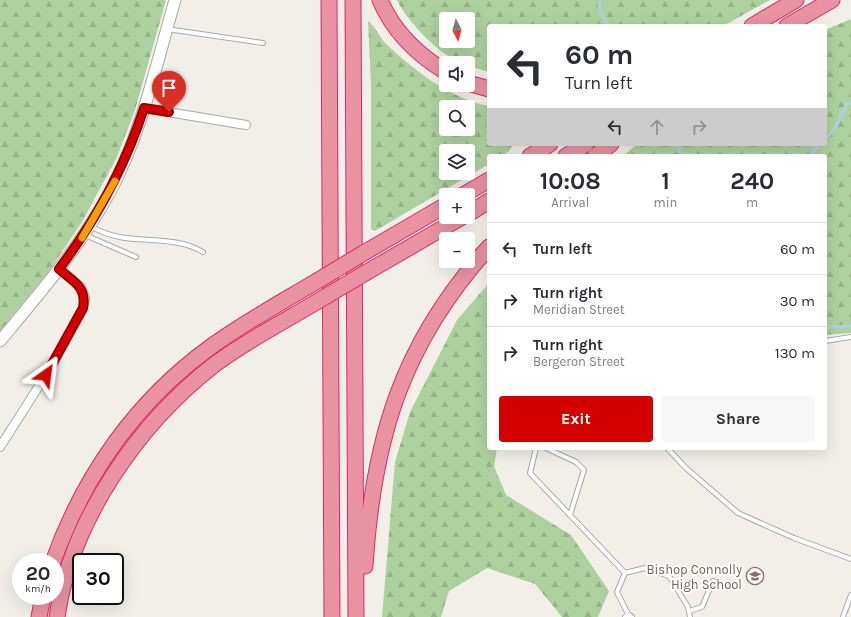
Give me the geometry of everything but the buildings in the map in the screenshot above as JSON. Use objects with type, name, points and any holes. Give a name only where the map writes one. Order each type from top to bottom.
[{"type":"highway","points":[[329,0],[332,617]]},
{"type":"highway","points":[[353,0],[356,617]]},
{"type":"highway","points":[[380,0],[390,19],[406,40],[424,57],[439,67]]},
{"type":"highway","points":[[755,24],[796,0]]},
{"type":"highway","points":[[790,24],[832,0]]},
{"type":"highway","points":[[475,85],[487,88]]},
{"type":"highway","points":[[533,154],[547,146]]},
{"type":"highway","points":[[569,154],[583,146]]},
{"type":"highway","points":[[598,154],[608,146]]},
{"type":"highway","points":[[475,188],[487,181]]},
{"type":"highway","points":[[475,210],[487,202]]},
{"type":"highway","points":[[56,553],[69,520],[87,485],[116,441],[148,402],[181,370],[212,346],[317,281],[439,209]]},
{"type":"highway","points":[[57,617],[70,566],[89,518],[114,474],[143,434],[177,397],[216,364],[253,340],[450,224]]},
{"type":"highway","points":[[362,617],[372,492],[378,459],[391,410],[410,363],[434,320],[463,278],[487,249]]},
{"type":"highway","points":[[327,617],[332,538]]},
{"type":"highway","points":[[39,617],[41,605]]},
{"type":"street","points":[[0,341],[59,269],[87,230],[110,192],[134,140],[175,0]]},
{"type":"street","points":[[144,108],[246,125]]},
{"type":"street","points":[[0,447],[53,364],[83,308],[85,297],[80,287],[59,269]]},
{"type":"lane","points":[[167,29],[263,43]]},
{"type":"lane","points":[[87,230],[128,238],[184,244],[203,252]]},
{"type":"lane","points":[[87,230],[136,257]]},
{"type":"lane","points":[[827,341],[851,338]]},
{"type":"lane","points":[[536,450],[530,473],[625,573]]},
{"type":"lane","points":[[550,450],[576,462],[584,470],[570,515]]},
{"type":"lane","points":[[669,450],[686,468],[738,513],[794,538],[851,559]]},
{"type":"lane","points":[[625,573],[645,568],[669,576],[689,611],[690,617]]},
{"type":"lane","points":[[625,573],[617,592],[628,616]]},
{"type":"lane","points":[[689,611],[702,607],[713,581]]},
{"type":"lane","points":[[843,617],[851,595]]},
{"type":"green space","points":[[0,0],[166,0],[135,110],[117,157],[82,222],[49,271],[0,331]]},
{"type":"green space","points":[[397,0],[770,0],[727,24],[487,24],[487,71],[475,68],[475,56],[448,56],[417,29]]},
{"type":"green space","points":[[851,19],[851,333],[827,335],[827,154],[625,154],[635,146],[827,146],[827,29]]},
{"type":"green space","points":[[368,21],[387,45],[410,65],[439,86],[439,92],[451,92],[468,100],[439,100],[439,136],[475,136],[475,102],[487,105],[487,146],[512,146],[509,151],[504,154],[487,154],[487,165],[475,172],[475,144],[439,144],[439,180],[462,180],[448,188],[439,188],[439,193],[375,231],[371,229],[371,84]]},
{"type":"green space","points":[[487,285],[487,450],[497,450],[494,466],[506,495],[571,535],[609,591],[598,617],[562,617],[535,584],[487,568],[449,591],[441,617],[382,617],[395,462],[410,412],[457,320]]},
{"type":"waterway","points":[[600,0],[600,11],[608,24]]},
{"type":"waterway","points":[[827,137],[833,131],[847,104],[851,103]]},
{"type":"waterway","points":[[677,146],[682,154]]},
{"type":"waterway","points":[[811,154],[818,146]]},
{"type":"waterway","points":[[827,327],[851,326]]},
{"type":"slow traffic","points":[[82,238],[115,181]]},
{"type":"place","name":"Bishop Connolly High School","points":[[755,576]]},
{"type":"route","points":[[46,375],[83,308],[85,297],[80,287],[59,269],[86,232],[110,192],[134,140],[144,108],[169,112]]}]
